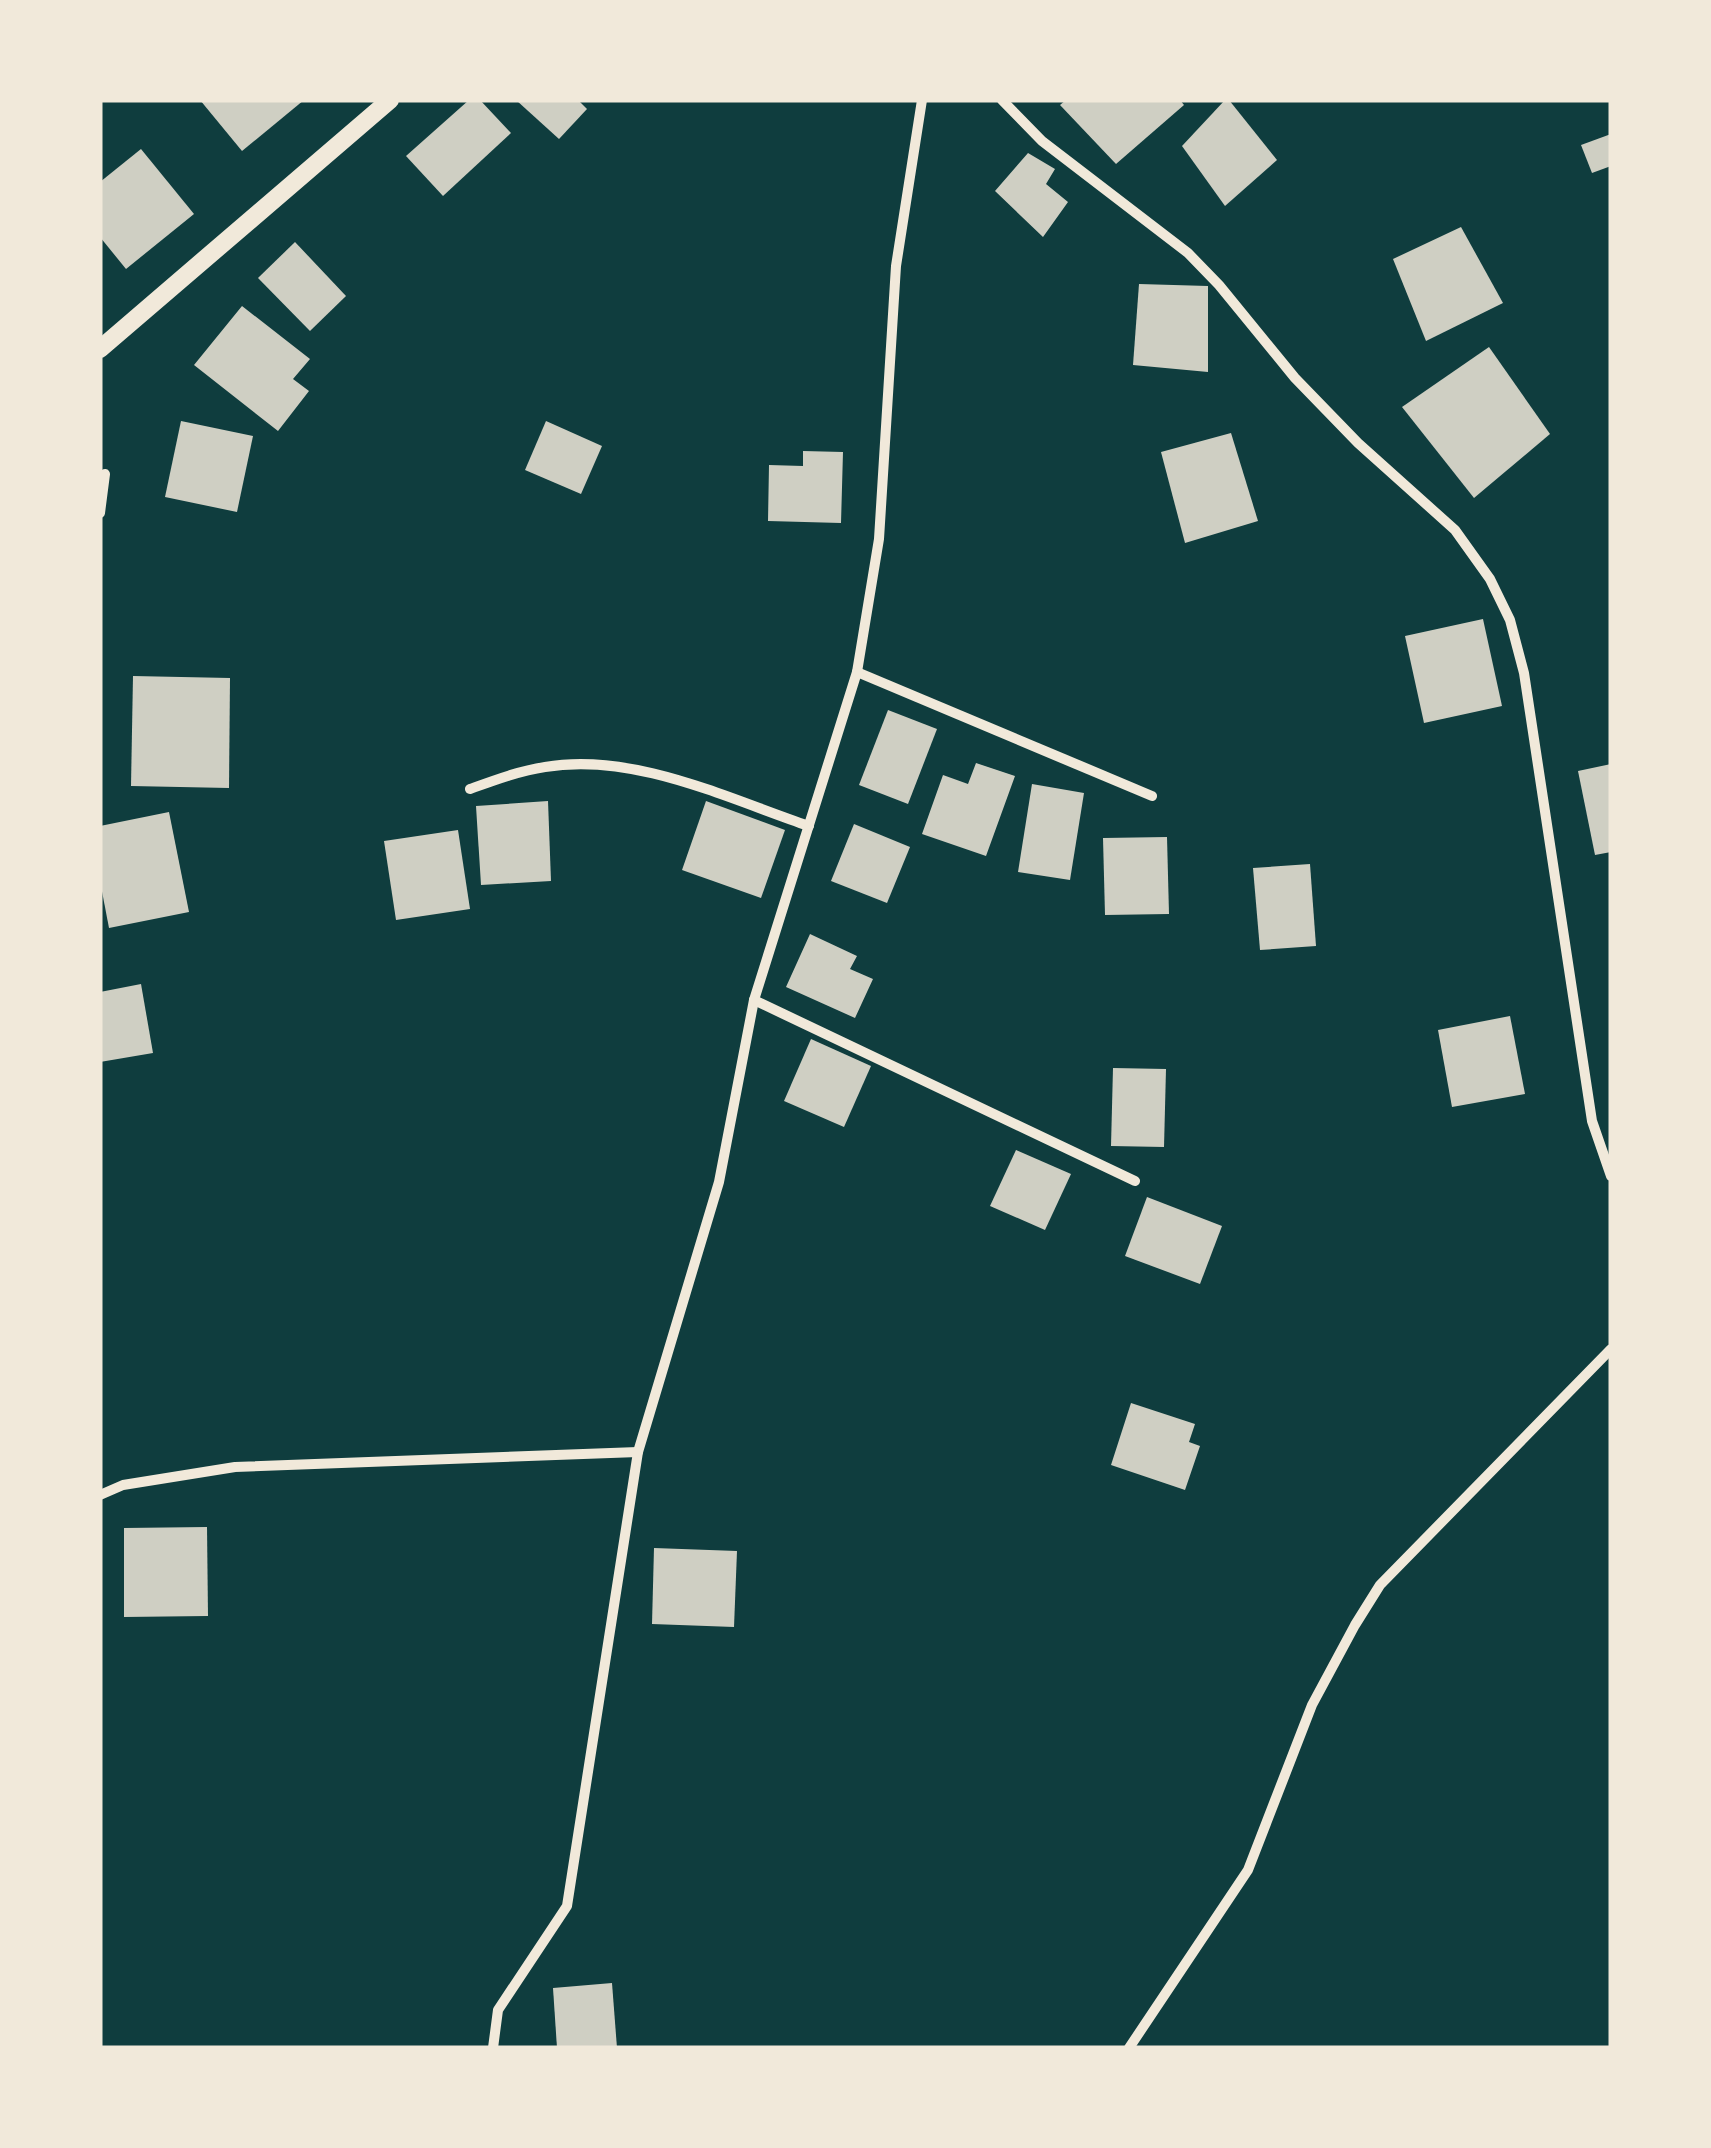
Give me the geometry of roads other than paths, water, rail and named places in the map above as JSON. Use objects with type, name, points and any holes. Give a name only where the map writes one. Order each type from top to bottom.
[{"type":"street","points":[[100,349],[390,100]]},
{"type":"street","points":[[493,2048],[498,2010],[567,1906],[638,1452],[719,1182],[754,1000],[857,672],[878,539],[896,266],[922,100]]},
{"type":"street","points":[[1002,100],[1042,141],[1188,253],[1320,404],[1456,530],[1490,579],[1510,620],[1524,673],[1592,1121],[1611,1176]]},
{"type":"street","points":[[100,514],[105,474]]},
{"type":"street","points":[[857,672],[1152,796]]},
{"type":"street","points":[[470,790],[510,774],[547,766],[616,766],[650,773],[809,826]]},
{"type":"street","points":[[754,1000],[1135,1181]]},
{"type":"street","points":[[1129,2048],[1248,1870],[1312,1706],[1354,1625],[1380,1586],[1611,1349]]},
{"type":"street","points":[[100,1495],[123,1485],[235,1467],[638,1452]]}]
